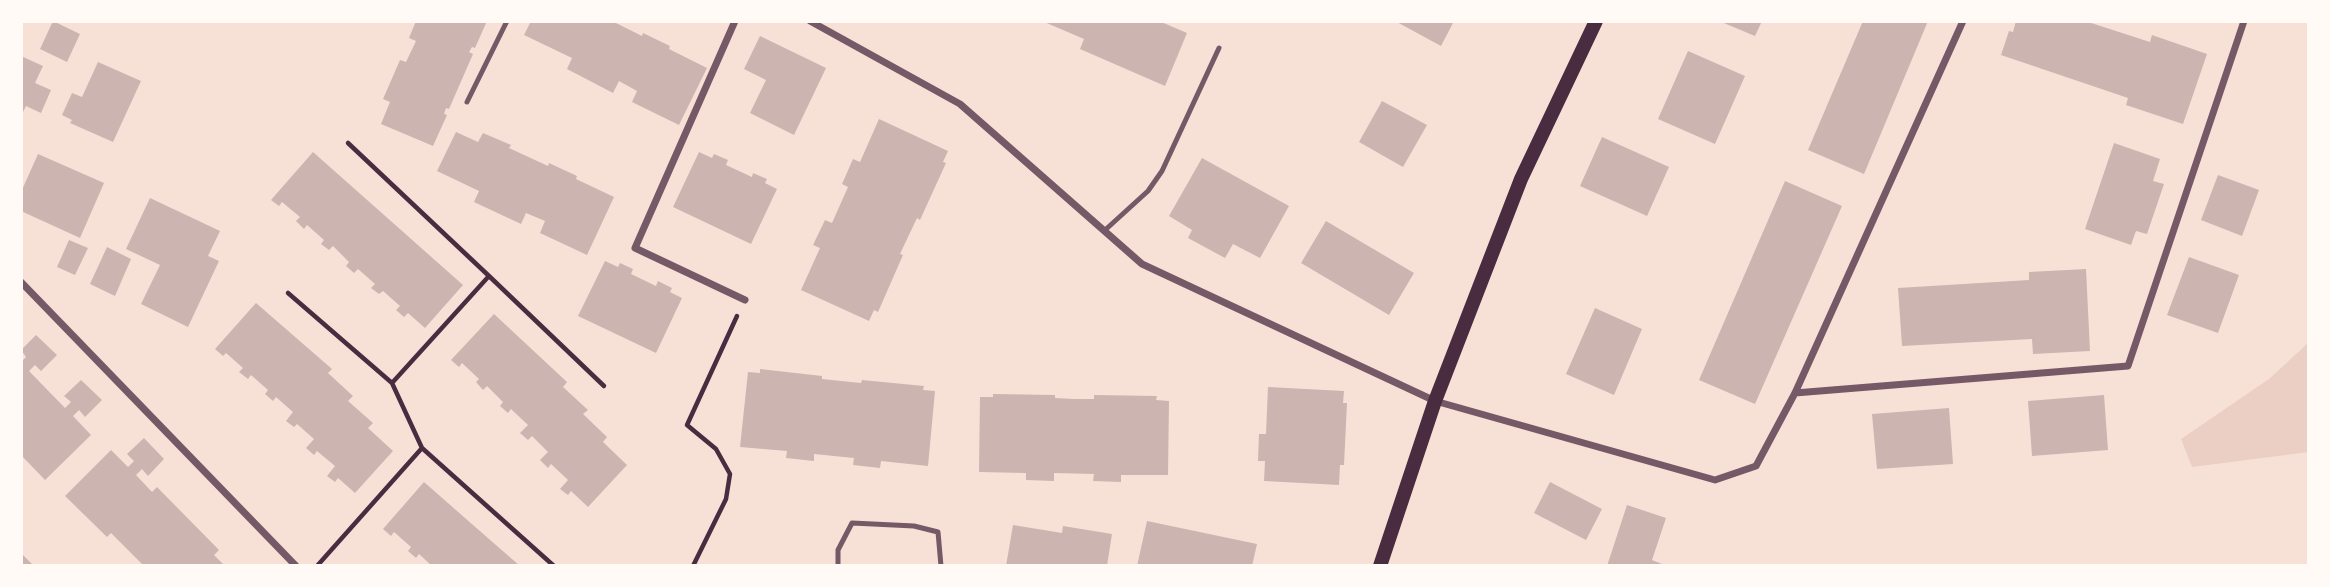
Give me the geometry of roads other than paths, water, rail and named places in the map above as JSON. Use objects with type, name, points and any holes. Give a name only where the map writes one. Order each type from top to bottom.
[{"type":"main road","points":[[1380,566],[1435,401],[1521,179],[1595,21]]},
{"type":"street","points":[[735,21],[635,248],[745,300]]},
{"type":"street","points":[[810,21],[960,104],[1142,264],[1435,401],[1714,480],[1756,466],[1795,393],[1963,21]]},
{"type":"street","points":[[1795,393],[2128,366],[2244,21]]},
{"type":"street","points":[[21,282],[296,566]]},
{"type":"lane","points":[[467,102],[507,21]]},
{"type":"lane","points":[[1104,231],[1148,191],[1162,171],[1219,48]]},
{"type":"lane","points":[[838,566],[838,550],[852,523],[914,526],[938,532],[941,566]]}]
